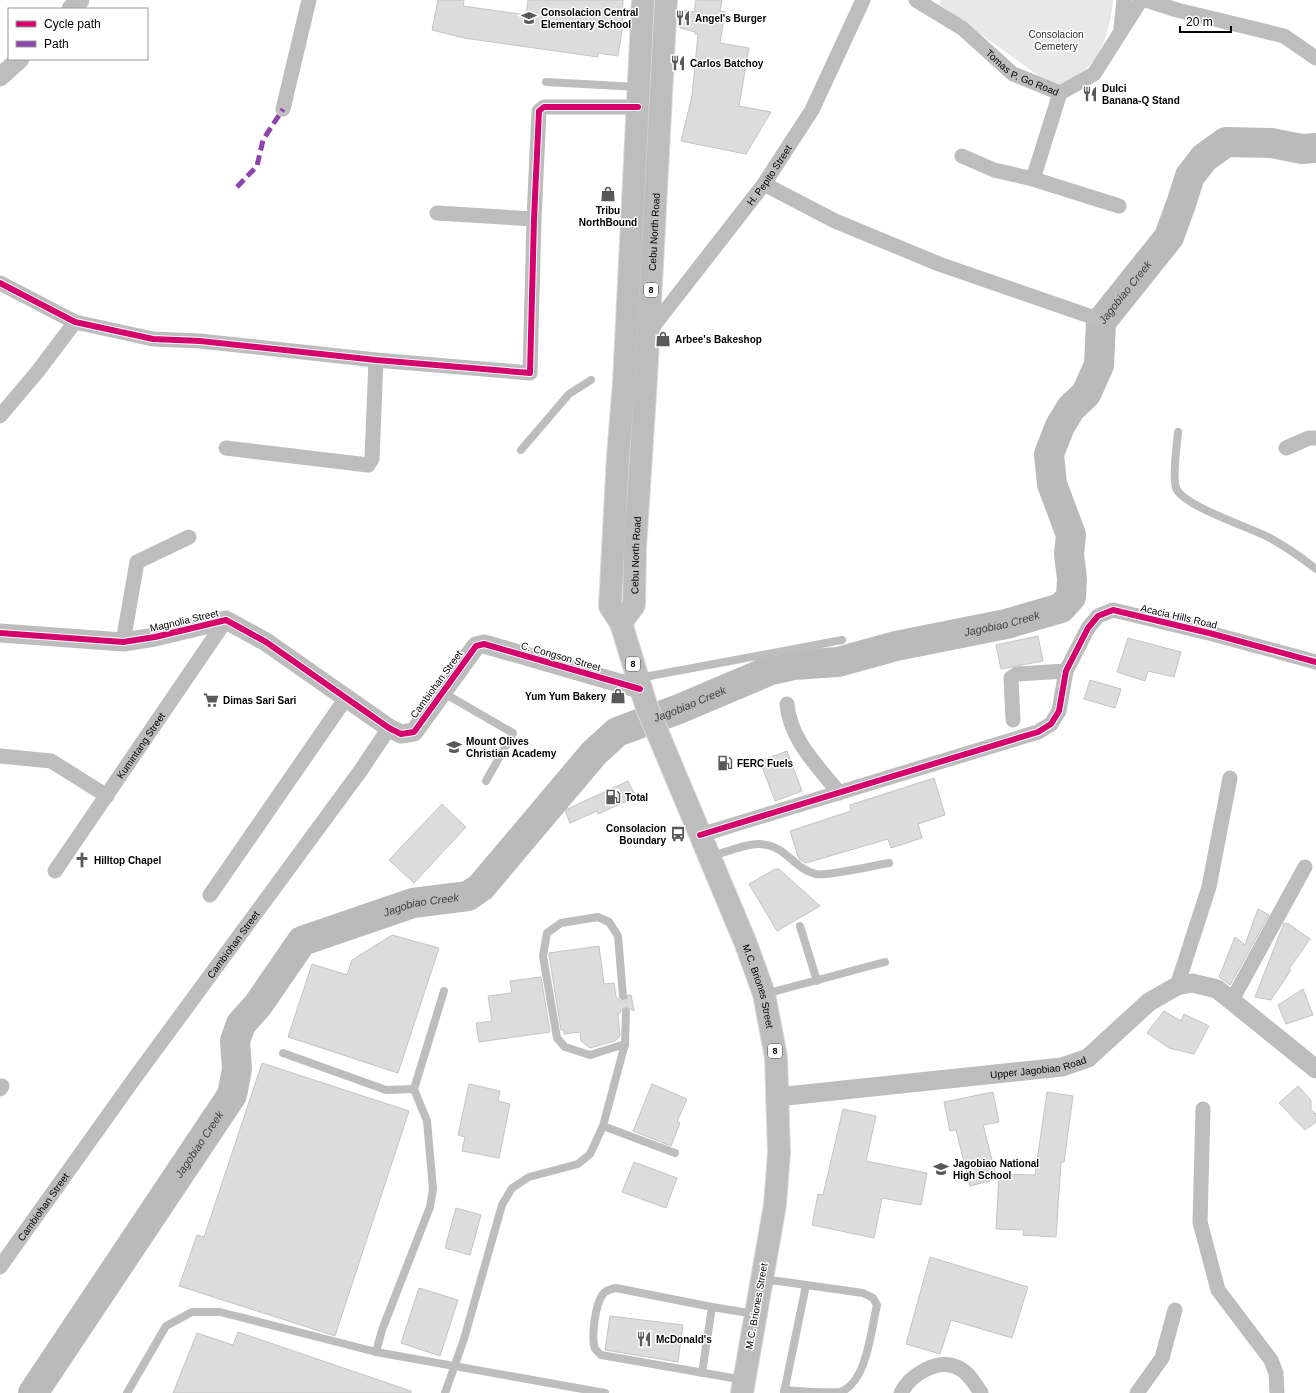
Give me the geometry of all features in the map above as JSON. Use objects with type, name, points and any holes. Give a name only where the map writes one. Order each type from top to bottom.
[{"type":"main road","name":"8","points":[[621,623],[610,606],[618,456],[624,383],[643,0]]},
{"type":"main road","name":"Cebu North Road","points":[[621,623],[634,605],[634,548],[646,378],[647,334],[666,0]]},
{"type":"main road","name":"M.C. Briones Street","points":[[621,623],[641,691],[655,729],[746,944],[764,994],[776,1057],[779,1153],[775,1205],[743,1387]]},
{"type":"street","points":[[72,8],[80,0]]},
{"type":"street","points":[[283,109],[309,0]]},
{"type":"street","name":"H. Pepito Street","points":[[647,334],[764,184],[812,110],[863,0]]},
{"type":"street","name":"Tomas P. Go Road","points":[[916,0],[962,28],[1013,74],[1060,93],[1094,74],[1141,0]]},
{"type":"street","name":"Tomas P. Go Road","points":[[1120,34],[1124,0]]},
{"type":"street","points":[[1146,0],[1177,10],[1284,36],[1316,58]]},
{"type":"street","points":[[0,77],[19,60]]},
{"type":"street","points":[[1032,179],[1060,93]]},
{"type":"street","points":[[0,283],[75,322],[153,339],[224,343],[376,360],[530,373],[534,219],[540,111],[544,107],[639,97]]},
{"type":"street","points":[[962,156],[994,170],[1032,179],[1119,206]]},
{"type":"street","points":[[764,184],[835,221],[939,264],[1098,319]]},
{"type":"street","points":[[437,213],[534,219]]},
{"type":"street","points":[[0,416],[38,371],[75,322]]},
{"type":"street","points":[[226,448],[368,465],[372,459],[376,360]]},
{"type":"street","points":[[1286,448],[1309,438],[1316,438]]},
{"type":"street","points":[[123,642],[137,562],[189,537]]},
{"type":"street","name":"Acacia Hills Road","points":[[700,835],[1038,732],[1051,724],[1059,711],[1066,671],[1088,628],[1098,616],[1113,610],[1212,634],[1316,662]]},
{"type":"street","name":"Magnolia Street","points":[[0,633],[123,642],[155,637],[226,620],[266,642],[389,728]]},
{"type":"street","name":"Kumintang Street","points":[[55,872],[226,620]]},
{"type":"street","name":"C. Congson Street","points":[[476,646],[484,644],[641,691]]},
{"type":"street","name":"Cambiohan Street","points":[[0,1267],[134,1079],[361,770],[389,728],[401,734],[414,732],[441,692],[476,646]]},
{"type":"street","points":[[1013,720],[1011,678],[1017,674],[1066,671]]},
{"type":"street","points":[[210,895],[346,698]]},
{"type":"street","points":[[787,704],[788,718],[793,731],[807,752],[840,793]]},
{"type":"street","points":[[0,756],[51,761],[107,796]]},
{"type":"street","points":[[1177,986],[1209,887],[1230,778]]},
{"type":"street","points":[[1232,1000],[1304,866]]},
{"type":"street","name":"Upper Jagobiao Road","points":[[778,1097],[1062,1067],[1088,1058],[1148,1002],[1177,986],[1192,983],[1217,989],[1316,1068]]},
{"type":"street","points":[[1203,1109],[1200,1222],[1218,1290],[1271,1360],[1276,1373],[1277,1393]]},
{"type":"street","points":[[1137,1393],[1162,1358],[1175,1310]]},
{"type":"street","points":[[901,1393],[904,1387],[918,1374],[932,1367],[946,1365],[958,1367],[969,1376],[981,1393]]},
{"type":"lane","points":[[546,82],[639,97]]},
{"type":"lane","points":[[521,450],[569,394],[591,380]]},
{"type":"lane","points":[[1178,432],[1175,477],[1179,492],[1200,507],[1266,536],[1301,557],[1316,569]]},
{"type":"lane","points":[[641,691],[842,640]]},
{"type":"lane","points":[[441,692],[513,733],[486,780]]},
{"type":"lane","points":[[709,857],[743,846],[764,843],[781,851],[802,869],[817,875],[889,863]]},
{"type":"lane","points":[[623,996],[618,936],[609,922],[598,917],[561,924],[547,934],[543,956],[557,1038],[565,1047],[590,1055],[625,1044]]},
{"type":"lane","points":[[800,926],[817,981]]},
{"type":"lane","points":[[764,994],[885,962]]},
{"type":"lane","points":[[376,1352],[382,1330],[430,1207],[433,1189],[427,1121],[414,1088],[444,992]]},
{"type":"lane","points":[[445,1393],[455,1366],[502,1205],[512,1188],[529,1177],[578,1164],[590,1154],[603,1126],[625,1044],[626,1012]]},
{"type":"lane","points":[[283,1053],[386,1090],[414,1088]]},
{"type":"lane","points":[[603,1126],[675,1153]]},
{"type":"lane","points":[[761,1281],[778,1281],[863,1293],[873,1298],[877,1305],[862,1368],[851,1386],[839,1393],[784,1391],[806,1285]]},
{"type":"lane","points":[[743,1387],[702,1373],[602,1355],[595,1349],[592,1332],[602,1295],[609,1289],[616,1288],[755,1314]]},
{"type":"lane","points":[[702,1373],[712,1307]]},
{"type":"lane","points":[[127,1393],[166,1326],[192,1312],[220,1312],[376,1352],[605,1393]]},
{"type":"green space","name":"Consolacion Cemetery","points":[[941,0],[1113,0],[1108,30],[1101,49],[1082,73],[1061,85],[1043,79],[939,4]]},
{"type":"building","name":"Consolacion Central Elementary School","points":[[438,0],[464,0],[463,6],[526,15],[528,0],[623,0],[622,31],[618,56],[598,53],[598,57],[464,38],[432,30]]},
{"type":"building","points":[[696,0],[722,0],[720,11],[725,12],[720,43],[749,48],[739,106],[771,112],[746,154],[681,141],[692,96],[698,34],[680,28],[684,10],[694,12]]},
{"type":"building","points":[[1038,636],[1043,661],[1001,669],[996,645]]},
{"type":"building","points":[[1128,638],[1181,652],[1174,677],[1148,671],[1145,681],[1117,672]]},
{"type":"building","points":[[1090,680],[1121,689],[1115,708],[1084,699]]},
{"type":"building","points":[[787,751],[802,791],[775,801],[760,761]]},
{"type":"building","points":[[934,778],[945,815],[918,824],[922,838],[891,848],[888,839],[806,863],[799,859],[790,831],[851,811],[850,805]]},
{"type":"building","name":"Total","points":[[628,781],[636,797],[598,814],[597,811],[570,823],[565,810]]},
{"type":"building","points":[[442,804],[466,827],[414,883],[389,860]]},
{"type":"building","points":[[775,869],[779,869],[820,906],[777,931],[749,884]]},
{"type":"building","points":[[1258,909],[1269,915],[1230,985],[1219,977],[1235,937],[1245,945]]},
{"type":"building","points":[[1284,923],[1289,924],[1310,939],[1289,969],[1291,970],[1271,1000],[1255,997]]},
{"type":"building","points":[[392,935],[439,948],[398,1073],[288,1037],[312,964],[347,975],[352,960]]},
{"type":"building","points":[[599,946],[604,984],[614,983],[616,997],[621,1001],[626,1001],[628,995],[631,995],[634,1011],[626,1007],[618,1013],[620,1036],[615,1041],[590,1048],[581,1041],[580,1032],[564,1034],[564,1030],[561,1030],[549,953]]},
{"type":"building","points":[[541,977],[550,1032],[479,1042],[476,1023],[492,1021],[488,996],[512,993],[510,981]]},
{"type":"building","points":[[1303,989],[1313,1015],[1286,1024],[1278,1005]]},
{"type":"building","points":[[1164,1011],[1181,1021],[1184,1014],[1209,1026],[1194,1054],[1169,1048],[1147,1033]]},
{"type":"building","points":[[262,1063],[409,1111],[335,1336],[179,1286],[197,1235],[204,1237]]},
{"type":"building","points":[[469,1084],[500,1091],[498,1101],[510,1104],[499,1158],[462,1151],[465,1137],[458,1135]]},
{"type":"building","points":[[652,1084],[687,1099],[677,1122],[680,1123],[671,1146],[633,1131]]},
{"type":"building","points":[[1298,1086],[1311,1100],[1311,1110],[1316,1114],[1316,1122],[1305,1130],[1279,1103]]},
{"type":"building","points":[[993,1092],[999,1122],[983,1125],[997,1179],[970,1186],[956,1130],[950,1131],[944,1102]]},
{"type":"building","points":[[1047,1092],[1073,1096],[1064,1162],[1061,1162],[1056,1237],[1023,1235],[1024,1230],[996,1229],[999,1174],[1035,1175]]},
{"type":"building","points":[[843,1109],[876,1116],[866,1161],[927,1173],[921,1205],[882,1198],[874,1238],[812,1225],[818,1194],[823,1195]]},
{"type":"building","points":[[634,1162],[677,1178],[666,1208],[622,1192]]},
{"type":"building","points":[[456,1208],[481,1215],[470,1255],[445,1248]]},
{"type":"building","points":[[930,1257],[1028,1287],[1012,1338],[951,1320],[940,1354],[906,1344]]},
{"type":"building","points":[[419,1288],[458,1300],[440,1356],[401,1343]]},
{"type":"building","name":"McDonald's","points":[[610,1316],[683,1325],[678,1362],[605,1350]]},
{"type":"building","points":[[238,1332],[411,1391],[411,1393],[173,1393],[197,1333],[233,1345]]},
{"type":"waterway","name":"Jagobiao Creek","points":[[33,1393],[232,1095],[237,1069],[235,1041],[241,1024],[258,1005],[302,941],[413,903],[468,896],[481,887],[594,753],[617,732],[679,709],[771,670],[793,665],[838,662],[896,646],[1006,624],[1061,608],[1071,597],[1072,579],[1069,554],[1071,535],[1052,484],[1049,454],[1060,426],[1071,408],[1086,394],[1099,365],[1101,322],[1169,237],[1190,176],[1204,158],[1226,142],[1271,143],[1302,149],[1316,148]]},
{"type":"marked path","points":[[237,187],[257,166],[263,140],[283,109]]},
{"type":"cycle path","points":[[0,283],[75,322],[153,339],[200,341],[376,360],[530,373],[534,219],[539,111],[544,107],[638,107]]},
{"type":"cycle path","points":[[700,835],[1038,732],[1051,724],[1059,711],[1066,671],[1088,628],[1098,616],[1113,610],[1213,634],[1316,662]]},
{"type":"cycle path","points":[[0,633],[123,642],[155,637],[226,620],[266,642],[389,728],[401,734],[414,732],[476,646],[484,644],[640,689]]},
{"type":"place","name":"Consolacion Central Elementary School","points":[[529,18]]},
{"type":"place","name":"Angel's Burger","points":[[683,18]]},
{"type":"place","name":"Carlos Batchoy","points":[[678,63]]},
{"type":"place","name":"Dulci Banana-Q Stand","points":[[1090,94]]},
{"type":"place","name":"Tribu NorthBound","points":[[608,194]]},
{"type":"place","name":"Arbee's Bakeshop","points":[[663,339]]},
{"type":"place","name":"Yum Yum Bakery","points":[[618,696]]},
{"type":"place","name":"Dimas Sari Sari","points":[[211,700]]},
{"type":"place","name":"Mount Olives Christian Academy","points":[[454,747]]},
{"type":"place","name":"FERC Fuels","points":[[725,763]]},
{"type":"place","name":"Total","points":[[613,797]]},
{"type":"place","name":"Consolacion Boundary","points":[[678,834]]},
{"type":"place","name":"Hilltop Chapel","points":[[82,860]]},
{"type":"place","name":"Jagobiao National High School","points":[[941,1169]]},
{"type":"place","name":"McDonald's","points":[[644,1339]]}]
